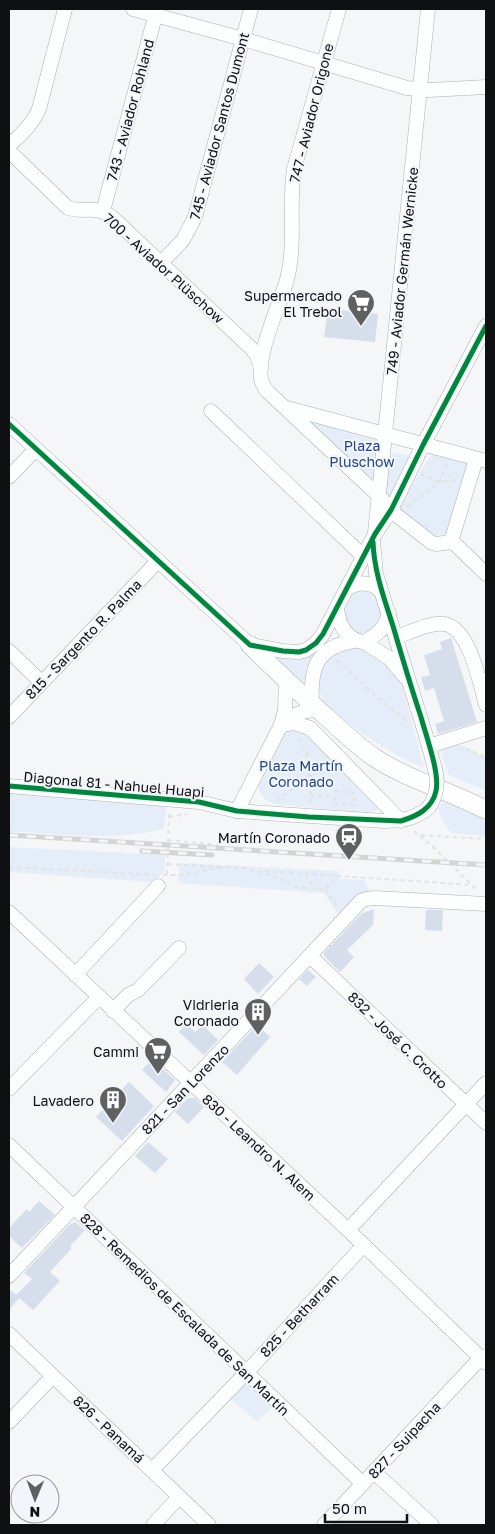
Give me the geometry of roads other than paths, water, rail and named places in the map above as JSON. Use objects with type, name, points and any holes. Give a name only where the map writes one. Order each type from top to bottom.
[{"type":"main road","points":[[250,645],[355,743],[377,759],[405,774],[486,810]]},
{"type":"street","points":[[9,145],[26,130],[34,120],[39,109],[65,9]]},
{"type":"street","points":[[133,9],[156,12],[399,86],[420,90],[486,87]]},
{"type":"street","name":"745 - Aviador Santos Dumont","points":[[161,263],[183,240],[190,230],[195,217],[251,9]]},
{"type":"street","name":"747 - Aviador Origone","points":[[286,408],[268,392],[261,381],[261,368],[264,349],[290,263],[293,176],[339,9]]},
{"type":"street","name":"749 - Aviador Germán Wernicke","points":[[374,537],[386,435],[428,9]]},
{"type":"street","name":"743 - Aviador Rohland","points":[[104,211],[156,12]]},
{"type":"street","name":"700 - Aviador Plüschow","points":[[9,151],[68,208],[77,210],[97,209],[104,211],[113,218],[252,349],[257,356],[261,368]]},
{"type":"street","points":[[9,424],[250,645],[293,652],[306,650],[316,643],[323,634],[374,537],[395,514],[411,470],[423,445],[486,326]]},
{"type":"street","points":[[286,408],[481,460],[470,479],[450,542]]},
{"type":"street","points":[[286,408],[379,496],[395,514],[432,543],[450,542],[460,548],[486,574]]},
{"type":"street","points":[[211,411],[364,557]]},
{"type":"street","points":[[9,477],[36,449]]},
{"type":"street","points":[[237,811],[251,784],[288,724],[290,717],[315,707],[312,675],[319,660],[327,651],[344,643],[359,642],[375,636],[384,627],[389,613],[375,567],[374,537]]},
{"type":"street","name":"815 - Sargento R. Palma","points":[[9,717],[158,561]]},
{"type":"street","points":[[347,589],[359,583],[364,583],[372,584],[382,592]]},
{"type":"street","points":[[337,608],[341,625],[359,642]]},
{"type":"street","name":"Diagonal 81 - Nahuel Huapi","points":[[9,786],[199,802],[237,811],[271,811],[308,817],[401,821],[413,818],[429,807],[437,785],[428,741],[389,613]]},
{"type":"street","points":[[396,637],[437,624],[451,626],[463,638],[469,648],[486,705]]},
{"type":"street","name":"Diagonal 81 - Nahuel Huapi","points":[[359,642],[378,650],[395,664],[411,686]]},
{"type":"street","points":[[9,651],[41,682]]},
{"type":"street","points":[[286,680],[288,724]]},
{"type":"street","points":[[288,724],[310,728],[401,821]]},
{"type":"street","points":[[428,741],[486,728]]},
{"type":"street","points":[[251,784],[259,802],[271,811]]},
{"type":"street","points":[[75,975],[163,881]]},
{"type":"street","name":"821 - San Lorenzo","points":[[9,1276],[361,901],[375,898],[483,903]]},
{"type":"street","name":"830 - Leandro N. Alem","points":[[9,912],[485,1359]]},
{"type":"street","points":[[113,1011],[128,995],[138,990],[179,948]]},
{"type":"street","name":"832 - José C. Crotto","points":[[310,956],[486,1124]]},
{"type":"street","points":[[9,1090],[98,997]]},
{"type":"street","points":[[348,1230],[486,1083]]},
{"type":"street","name":"828 - Remedios de Escalada de San Martín","points":[[9,1145],[362,1483]]},
{"type":"street","name":"825 - Betharram","points":[[152,1470],[246,1373],[363,1246]]},
{"type":"street","name":"826 - Panamá","points":[[9,1334],[209,1525]]},
{"type":"street","name":"827 - Suipacha","points":[[324,1525],[474,1365],[485,1359]]},
{"type":"street","points":[[9,1422],[53,1376]]},
{"type":"street","points":[[374,1472],[432,1525]]},
{"type":"street","points":[[153,1525],[179,1497]]},
{"type":"railway","points":[[9,835],[486,865]]},
{"type":"railway","points":[[142,851],[212,855]]},
{"type":"place","name":"Supermercado El Trebol","points":[[361,327]]},
{"type":"place","name":"Martín Coronado","points":[[349,861]]},
{"type":"place","name":"Vidrieria Coronado","points":[[258,1036]]},
{"type":"place","name":"Cammi","points":[[158,1075]]},
{"type":"place","name":"Lavadero","points":[[113,1124]]},
{"type":"park label","name":"Plaza Pluschow","points":[[362,454]]},
{"type":"park label","name":"Plaza Martín Coronado","points":[[301,774]]}]
